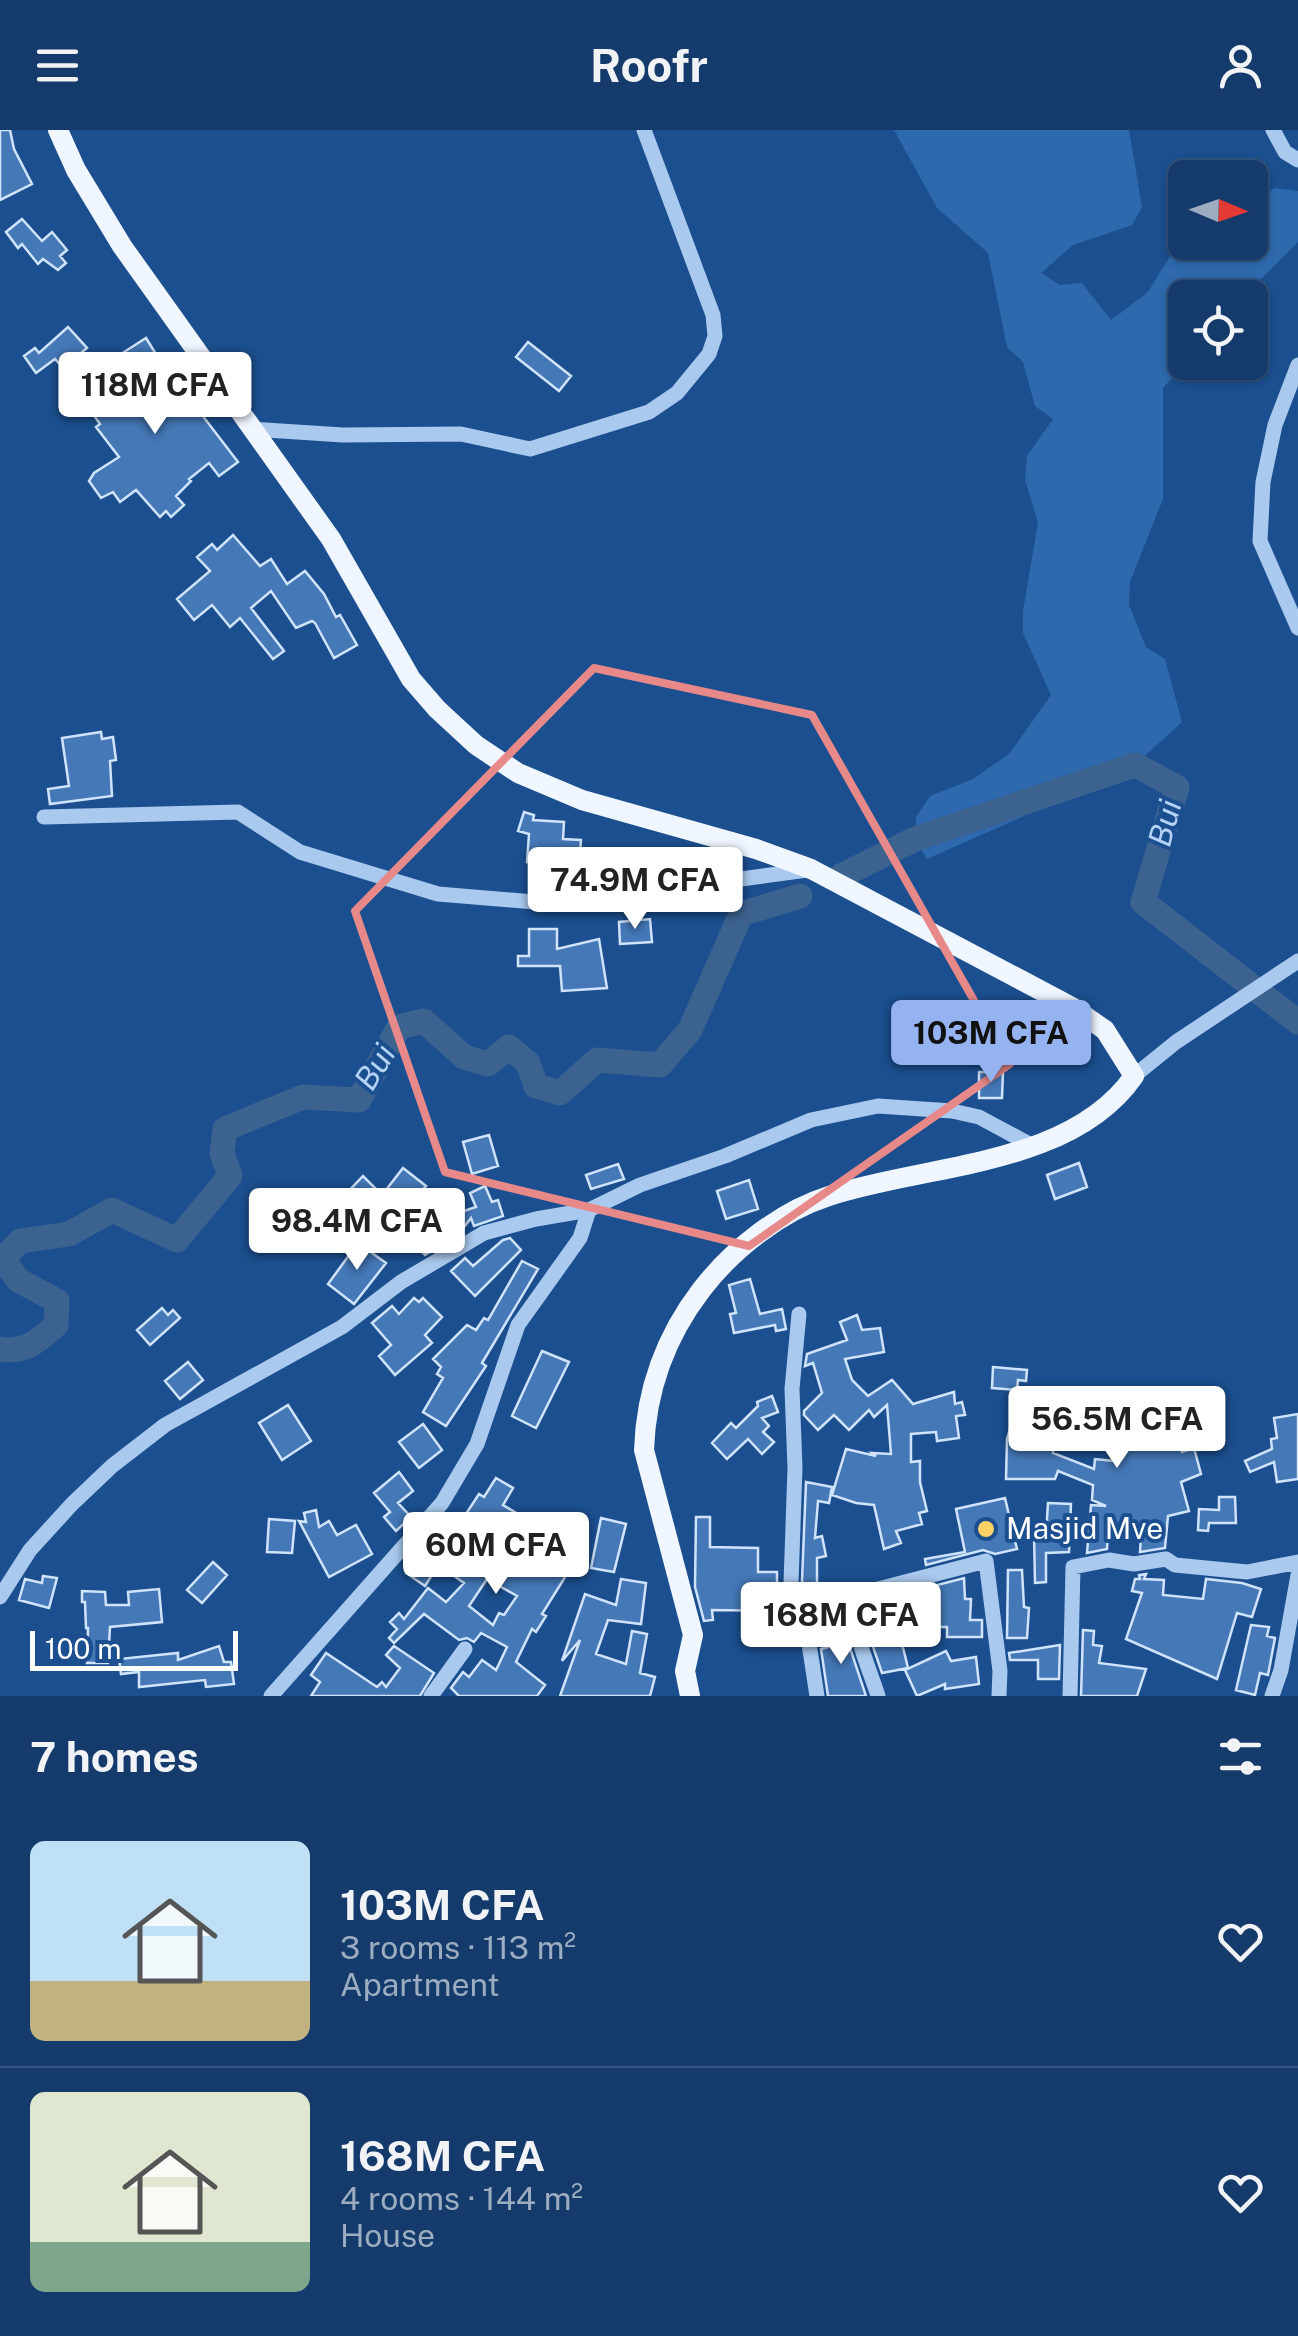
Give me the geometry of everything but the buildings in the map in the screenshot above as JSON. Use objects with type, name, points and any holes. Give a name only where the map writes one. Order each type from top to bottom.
[{"type":"main road","points":[[58,130],[76,170],[122,246],[331,539],[411,679],[476,744],[518,773],[582,800],[756,848],[811,869],[1072,1007],[1105,1030],[1134,1076],[1122,1094],[1101,1112],[1033,1146],[829,1196],[796,1210],[719,1266],[679,1318],[654,1375],[644,1450],[694,1635],[685,1671],[690,1696]]},
{"type":"street","points":[[251,429],[343,435],[462,434],[530,449],[649,412],[677,393],[709,354],[715,336],[713,315],[644,130]]},
{"type":"street","points":[[1272,130],[1285,152],[1298,160]]},
{"type":"street","points":[[1298,364],[1275,425],[1262,482],[1260,542],[1298,628]]},
{"type":"street","points":[[44,817],[238,812],[300,852],[438,894],[558,904],[811,869]]},
{"type":"street","points":[[1134,1076],[1176,1042],[1298,961]]},
{"type":"street","points":[[0,1597],[30,1550],[72,1504],[164,1424],[342,1327],[401,1282],[484,1233],[536,1218],[589,1210],[640,1185],[725,1156],[810,1120],[878,1106],[952,1111],[979,1118],[1033,1146]]},
{"type":"street","points":[[280,1693],[442,1503],[477,1444],[518,1326],[580,1238],[589,1210]]},
{"type":"street","points":[[798,1314],[792,1389],[795,1468],[791,1583],[806,1624],[817,1696]]},
{"type":"street","points":[[1070,1696],[1073,1567],[1109,1560],[1134,1564],[1166,1559],[1175,1565],[1246,1572],[1298,1562]]},
{"type":"street","points":[[878,1696],[854,1616],[855,1595],[986,1561],[1000,1671],[999,1696]]},
{"type":"street","points":[[1272,1696],[1281,1670],[1298,1576]]},
{"type":"street","points":[[431,1696],[465,1649]]},
{"type":"highlighted area","points":[[594,668],[812,715],[1010,1064],[749,1246],[445,1172],[355,911]]},
{"type":"shaded area","points":[[894,130],[1129,130],[1142,207],[1132,225],[1073,245],[1041,273],[1060,285],[1082,283],[1111,320],[1148,292],[1168,260],[1268,260],[1268,193],[1275,188],[1298,191],[1298,242],[1260,280],[1168,280],[1170,380],[1163,388],[1163,499],[1130,582],[1129,605],[1146,647],[1165,659],[1182,722],[1135,765],[1072,775],[1024,816],[927,859],[915,839],[916,817],[930,796],[973,779],[1010,753],[1051,695],[1023,633],[1023,611],[1038,522],[1025,480],[1027,456],[1053,419],[1035,406],[1023,362],[1007,347],[988,253],[937,208]]},
{"type":"waterway","name":"Bui","points":[[841,876],[915,839],[1135,765],[1177,787],[1143,902],[1298,1022]]},
{"type":"waterway","name":"Bui","points":[[0,1349],[31,1344],[56,1325],[57,1301],[18,1280],[3,1259],[20,1241],[69,1234],[112,1210],[177,1240],[230,1176],[222,1153],[225,1129],[303,1097],[359,1100],[399,1027],[424,1021],[464,1057],[488,1064],[509,1047],[528,1063],[536,1086],[560,1093],[597,1060],[660,1065],[690,1030],[741,914],[800,896]]},
{"type":"place","name":"Masjid Mve","points":[[986,1529]]}]
